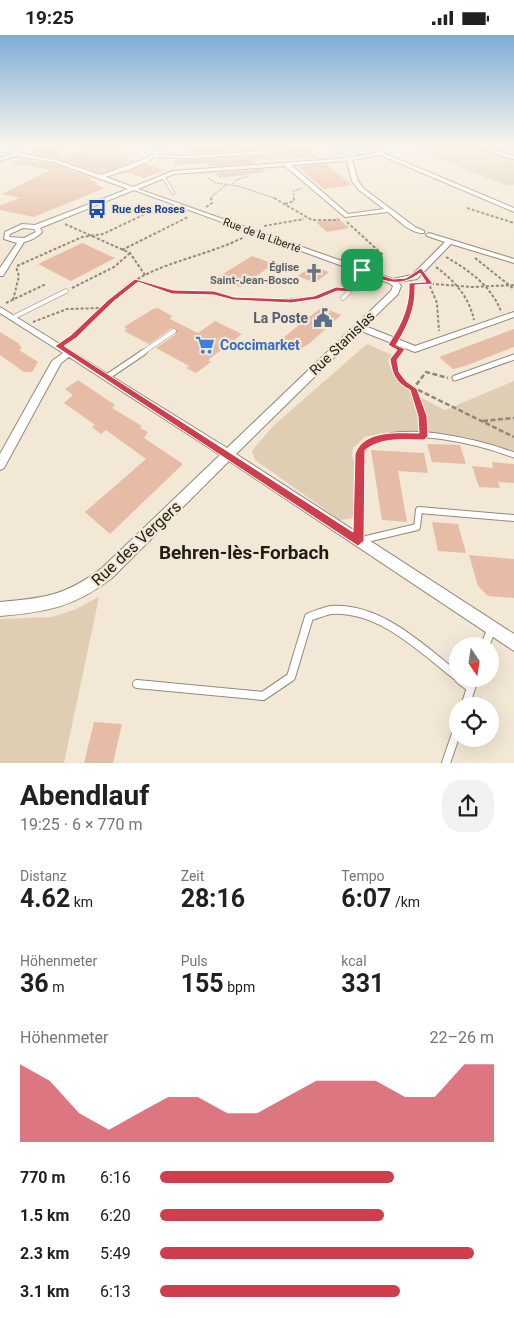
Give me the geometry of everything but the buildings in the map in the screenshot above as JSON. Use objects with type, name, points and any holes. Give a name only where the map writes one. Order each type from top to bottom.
[{"type":"street","name":"Rue de la Liberté","points":[[105,178],[392,281]]},
{"type":"street","points":[[8,239],[5,235],[11,230],[22,226],[36,227],[158,178]]},
{"type":"street","points":[[302,178],[347,216],[391,210]]},
{"type":"street","points":[[354,178],[361,189],[413,228],[514,261]]},
{"type":"street","points":[[440,178],[514,210]]},
{"type":"street","points":[[0,242],[8,239],[21,241],[38,234],[39,229],[36,227]]},
{"type":"street","points":[[0,229],[11,230]]},
{"type":"street","points":[[0,274],[21,241]]},
{"type":"street","points":[[392,281],[408,280],[421,270],[450,241]]},
{"type":"street","name":"Rue Stanislas","points":[[227,454],[395,293],[397,286],[392,281]]},
{"type":"street","points":[[0,307],[68,353],[227,454],[491,630],[514,643]]},
{"type":"street","points":[[359,327],[415,349],[514,314]]},
{"type":"street","points":[[0,465],[57,361],[68,353]]},
{"type":"street","name":"Rue des Vergers","points":[[0,609],[48,605],[63,600],[93,584],[126,556],[227,454]]},
{"type":"lane","points":[[164,178],[173,193]]},
{"type":"lane","points":[[343,298],[351,291],[362,270]]},
{"type":"lane","points":[[14,317],[66,291]]},
{"type":"lane","points":[[107,377],[174,331]]},
{"type":"lane","points":[[455,379],[514,357]]},
{"type":"lane","points":[[514,455],[458,439],[424,436],[386,437],[373,440],[361,448],[359,454],[358,541],[417,527],[419,511],[514,518]]},
{"type":"lane","points":[[137,684],[263,696],[291,677],[309,617],[323,610],[343,608],[377,617],[449,671]]},
{"type":"lane","points":[[488,637],[491,630]]},
{"type":"lane","points":[[468,697],[471,687]]},
{"type":"lane","points":[[446,763],[451,747]]},
{"type":"path","points":[[208,178],[210,181],[227,185],[238,185],[285,205],[304,219]]},
{"type":"path","points":[[122,250],[212,203],[211,197],[214,193],[227,185]]},
{"type":"path","points":[[285,205],[294,201],[293,191],[312,187]]},
{"type":"path","points":[[16,267],[82,237],[103,234],[171,202]]},
{"type":"path","points":[[467,208],[514,223]]},
{"type":"path","points":[[54,219],[130,253],[145,275]]},
{"type":"path","points":[[58,346],[74,337],[103,308],[145,275],[194,259],[262,226],[304,219],[322,222],[344,219],[382,254],[362,270]]},
{"type":"path","points":[[66,291],[114,267],[130,253]]},
{"type":"path","points":[[440,254],[463,267],[484,286],[500,305],[502,315]]},
{"type":"path","points":[[472,256],[514,289]]},
{"type":"path","points":[[7,264],[15,265],[19,277],[13,300]]},
{"type":"path","points":[[430,264],[458,286],[470,304],[474,325]]},
{"type":"path","points":[[421,270],[430,284],[439,310],[439,337]]},
{"type":"path","points":[[138,280],[172,292],[214,293],[233,299],[265,301],[316,297],[336,289],[351,291]]},
{"type":"path","points":[[392,281],[412,283],[412,300],[403,327],[392,345],[401,349],[394,359],[395,373],[413,389],[514,437]]},
{"type":"path","points":[[420,283],[458,286],[514,285]]},
{"type":"path","points":[[0,307],[46,284]]},
{"type":"path","points":[[27,325],[64,308],[81,306],[103,308]]},
{"type":"path","points":[[413,389],[426,371],[441,377],[455,379]]},
{"type":"path","points":[[413,389],[422,416],[424,436]]},
{"type":"path","points":[[481,421],[514,418]]},
{"type":"shaded area","points":[[487,178],[514,178],[514,185],[507,186]]},
{"type":"shaded area","points":[[367,344],[392,355],[388,360],[392,370],[403,385],[445,410],[514,381],[514,451],[466,437],[438,433],[388,432],[365,437],[353,448],[352,455],[355,464],[353,518],[340,520],[255,460],[252,451],[273,426]]},
{"type":"shaded area","points":[[99,597],[64,763],[0,763],[0,619],[52,617],[76,609]]},
{"type":"place","name":"Rue des Roses","points":[[97,209]]},
{"type":"place","name":"Église Saint-Jean-Bosco","points":[[314,273]]},
{"type":"place","name":"La Poste","points":[[323,318]]},
{"type":"place","name":"Coccimarket","points":[[205,345]]},
{"type":"district","name":"Behren-lès-Forbach","points":[[244,552]]},
{"type":"route","points":[[362,270],[392,281],[408,280],[421,270],[430,284],[412,283],[412,300],[403,327],[392,345],[401,349],[394,359],[395,373],[413,389],[422,416],[424,436],[386,437],[373,440],[361,448],[359,454],[358,541],[227,454],[58,346],[74,337],[110,301],[138,280],[172,292],[214,293],[233,299],[291,301],[316,297],[336,289],[351,291],[362,270]]}]
